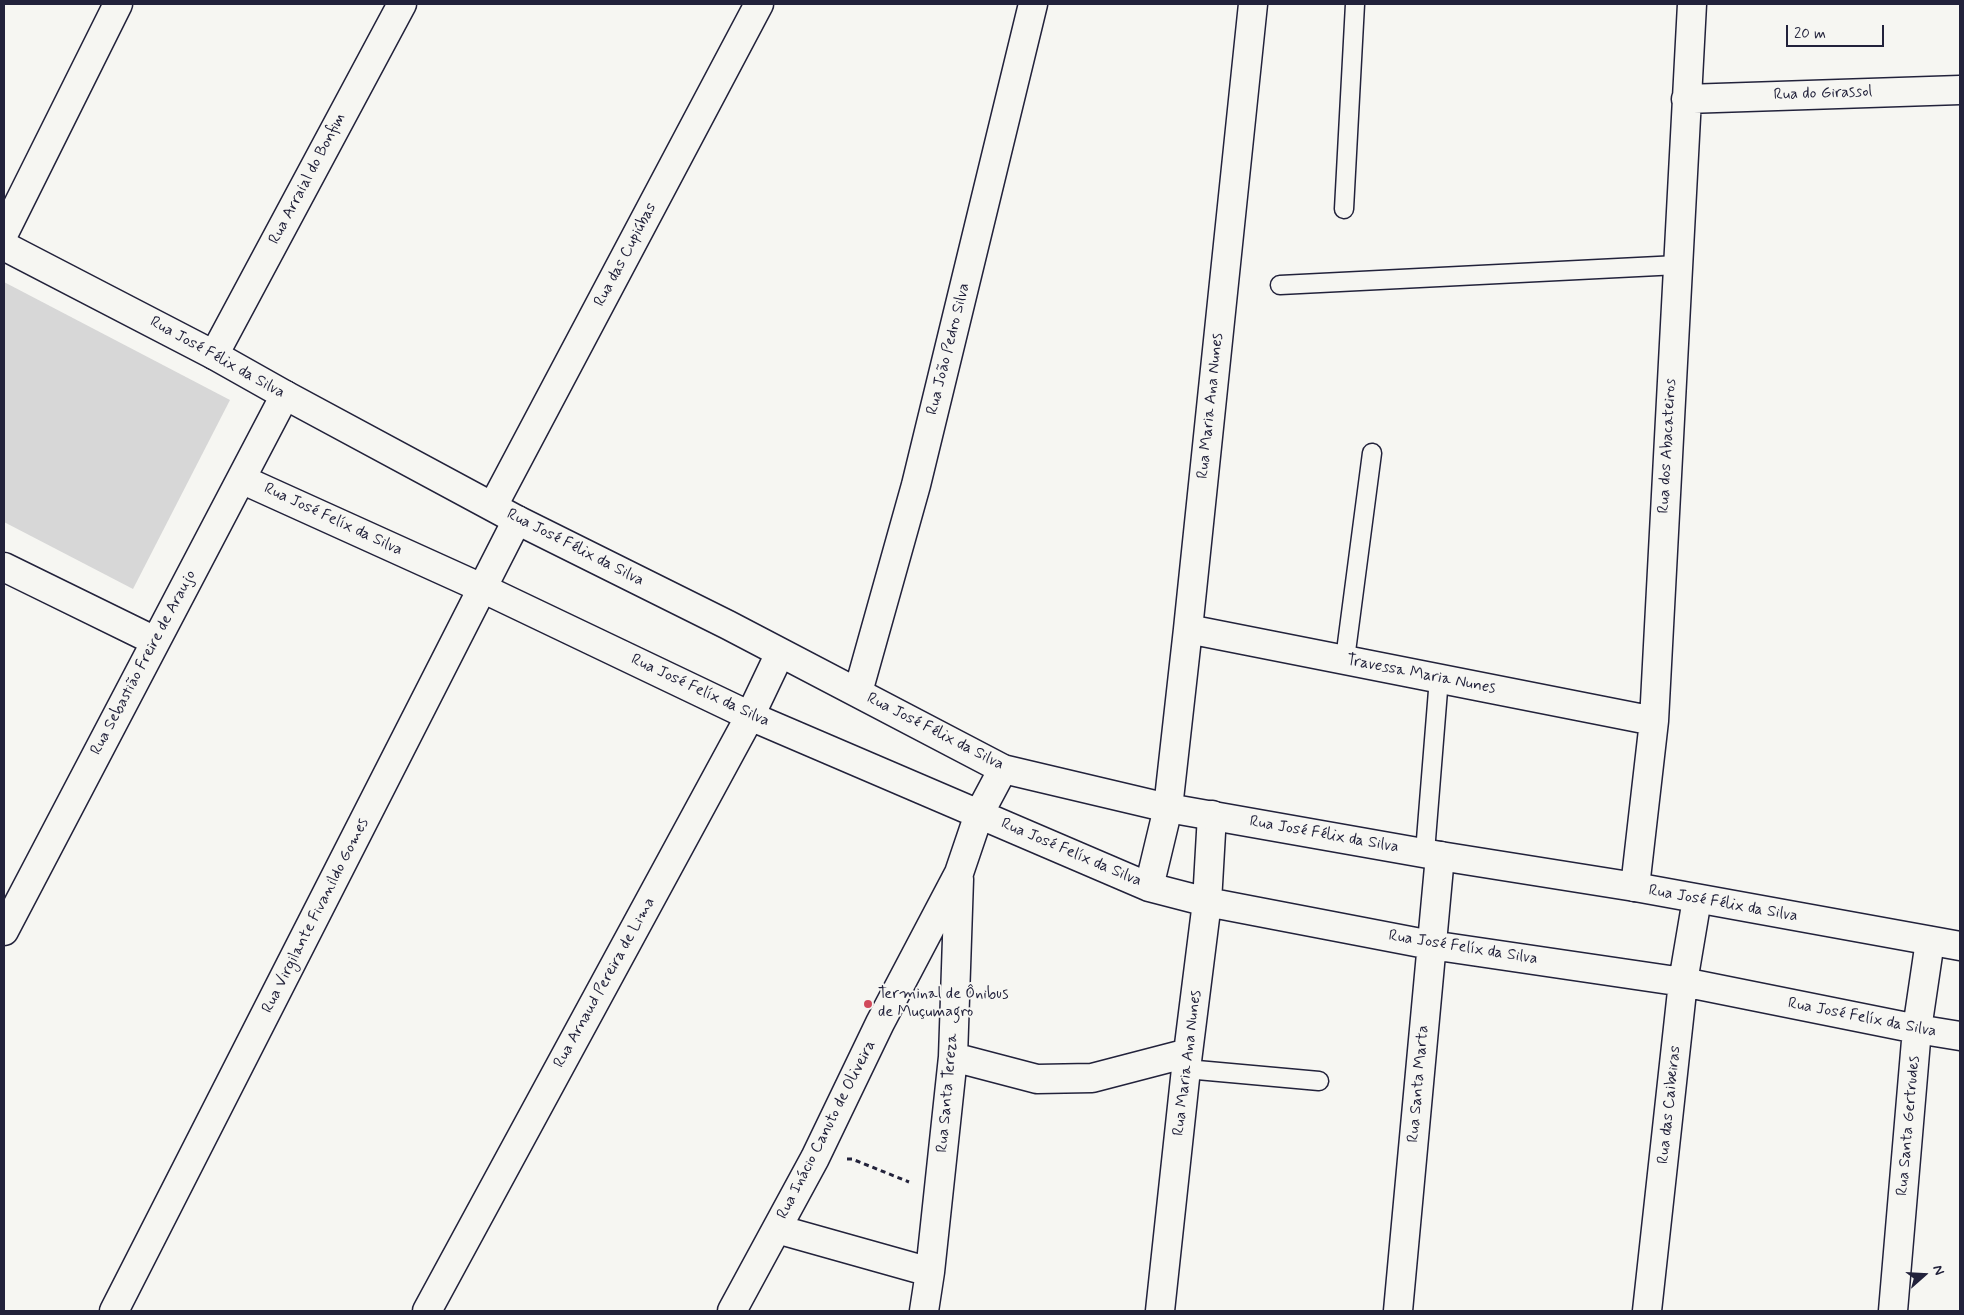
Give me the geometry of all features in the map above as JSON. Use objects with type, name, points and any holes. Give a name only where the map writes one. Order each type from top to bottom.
[{"type":"street","points":[[4,233],[118,4]]},
{"type":"street","name":"Rua Arraial do Bonfim","points":[[214,355],[402,4]]},
{"type":"street","name":"Rua das Cupiúbas","points":[[494,506],[759,4]]},
{"type":"street","name":"Rua João Pedro Silva","points":[[858,692],[916,485],[1033,4]]},
{"type":"street","name":"Rua Maria Ana Nunes","points":[[1149,887],[1168,808],[1253,4]]},
{"type":"street","name":"Rua dos Abacateiros","points":[[1635,887],[1654,721],[1692,4]]},
{"type":"street","name":"Rua do Girassol","points":[[1686,98],[1960,90]]},
{"type":"street","name":"Rua José Félix da Silva","points":[[4,246],[214,355],[517,520],[728,625],[780,654],[858,692],[1003,769],[1168,808],[1635,887],[1698,900],[1960,946]]},
{"type":"street","name":"Rua Sebastião Freire de Araujo","points":[[4,931],[285,395]]},
{"type":"street","name":"Rua José Felíx da Silva","points":[[241,479],[484,589],[750,716],[1149,887],[1207,902],[1431,945],[1683,982],[1960,1036]]},
{"type":"street","name":"Rua Virgilante Fivanildo Gomes","points":[[114,1311],[484,589],[517,520]]},
{"type":"street","points":[[4,567],[155,641]]},
{"type":"street","name":"Travessa Maria Nunes","points":[[1188,628],[1654,721]]},
{"type":"street","name":"Rua Arnaud Pereira de Lima","points":[[427,1311],[750,716],[780,654]]},
{"type":"street","name":"Rua Inácio Canuto de Oliveira","points":[[732,1311],[815,1158],[880,1023],[959,873],[979,814],[1003,769]]},
{"type":"street","name":"Rua Maria Ana Nunes","points":[[1160,1311],[1187,1061],[1207,902],[1212,815]]},
{"type":"street","name":"Rua Santa Marta","points":[[1398,1311],[1431,945],[1432,854]]},
{"type":"street","name":"Rua Santa Tereza","points":[[924,1311],[930,1272],[953,1057],[959,873]]},
{"type":"street","name":"Rua das Caibeiras","points":[[1647,1311],[1683,982],[1698,900]]},
{"type":"street","name":"Rua Santa Gertrudes","points":[[1893,1311],[1917,1029],[1930,941]]},
{"type":"street","points":[[953,1057],[1037,1079],[1092,1078],[1187,1061]]},
{"type":"street","points":[[777,1228],[930,1272]]},
{"type":"lane","points":[[1344,209],[1355,4]]},
{"type":"lane","points":[[1280,285],[1678,265]]},
{"type":"lane","points":[[1345,660],[1372,453]]},
{"type":"lane","points":[[1432,854],[1439,678]]},
{"type":"lane","points":[[1187,1061],[1319,1081]]},
{"type":"path","points":[[815,1158],[852,1159],[920,1186],[938,1198]]},
{"type":"shaded area","points":[[4,282],[230,400],[133,589],[4,522]]},
{"type":"place","name":"Terminal de Ônibus de Muçumagro","points":[[868,1004]]}]
